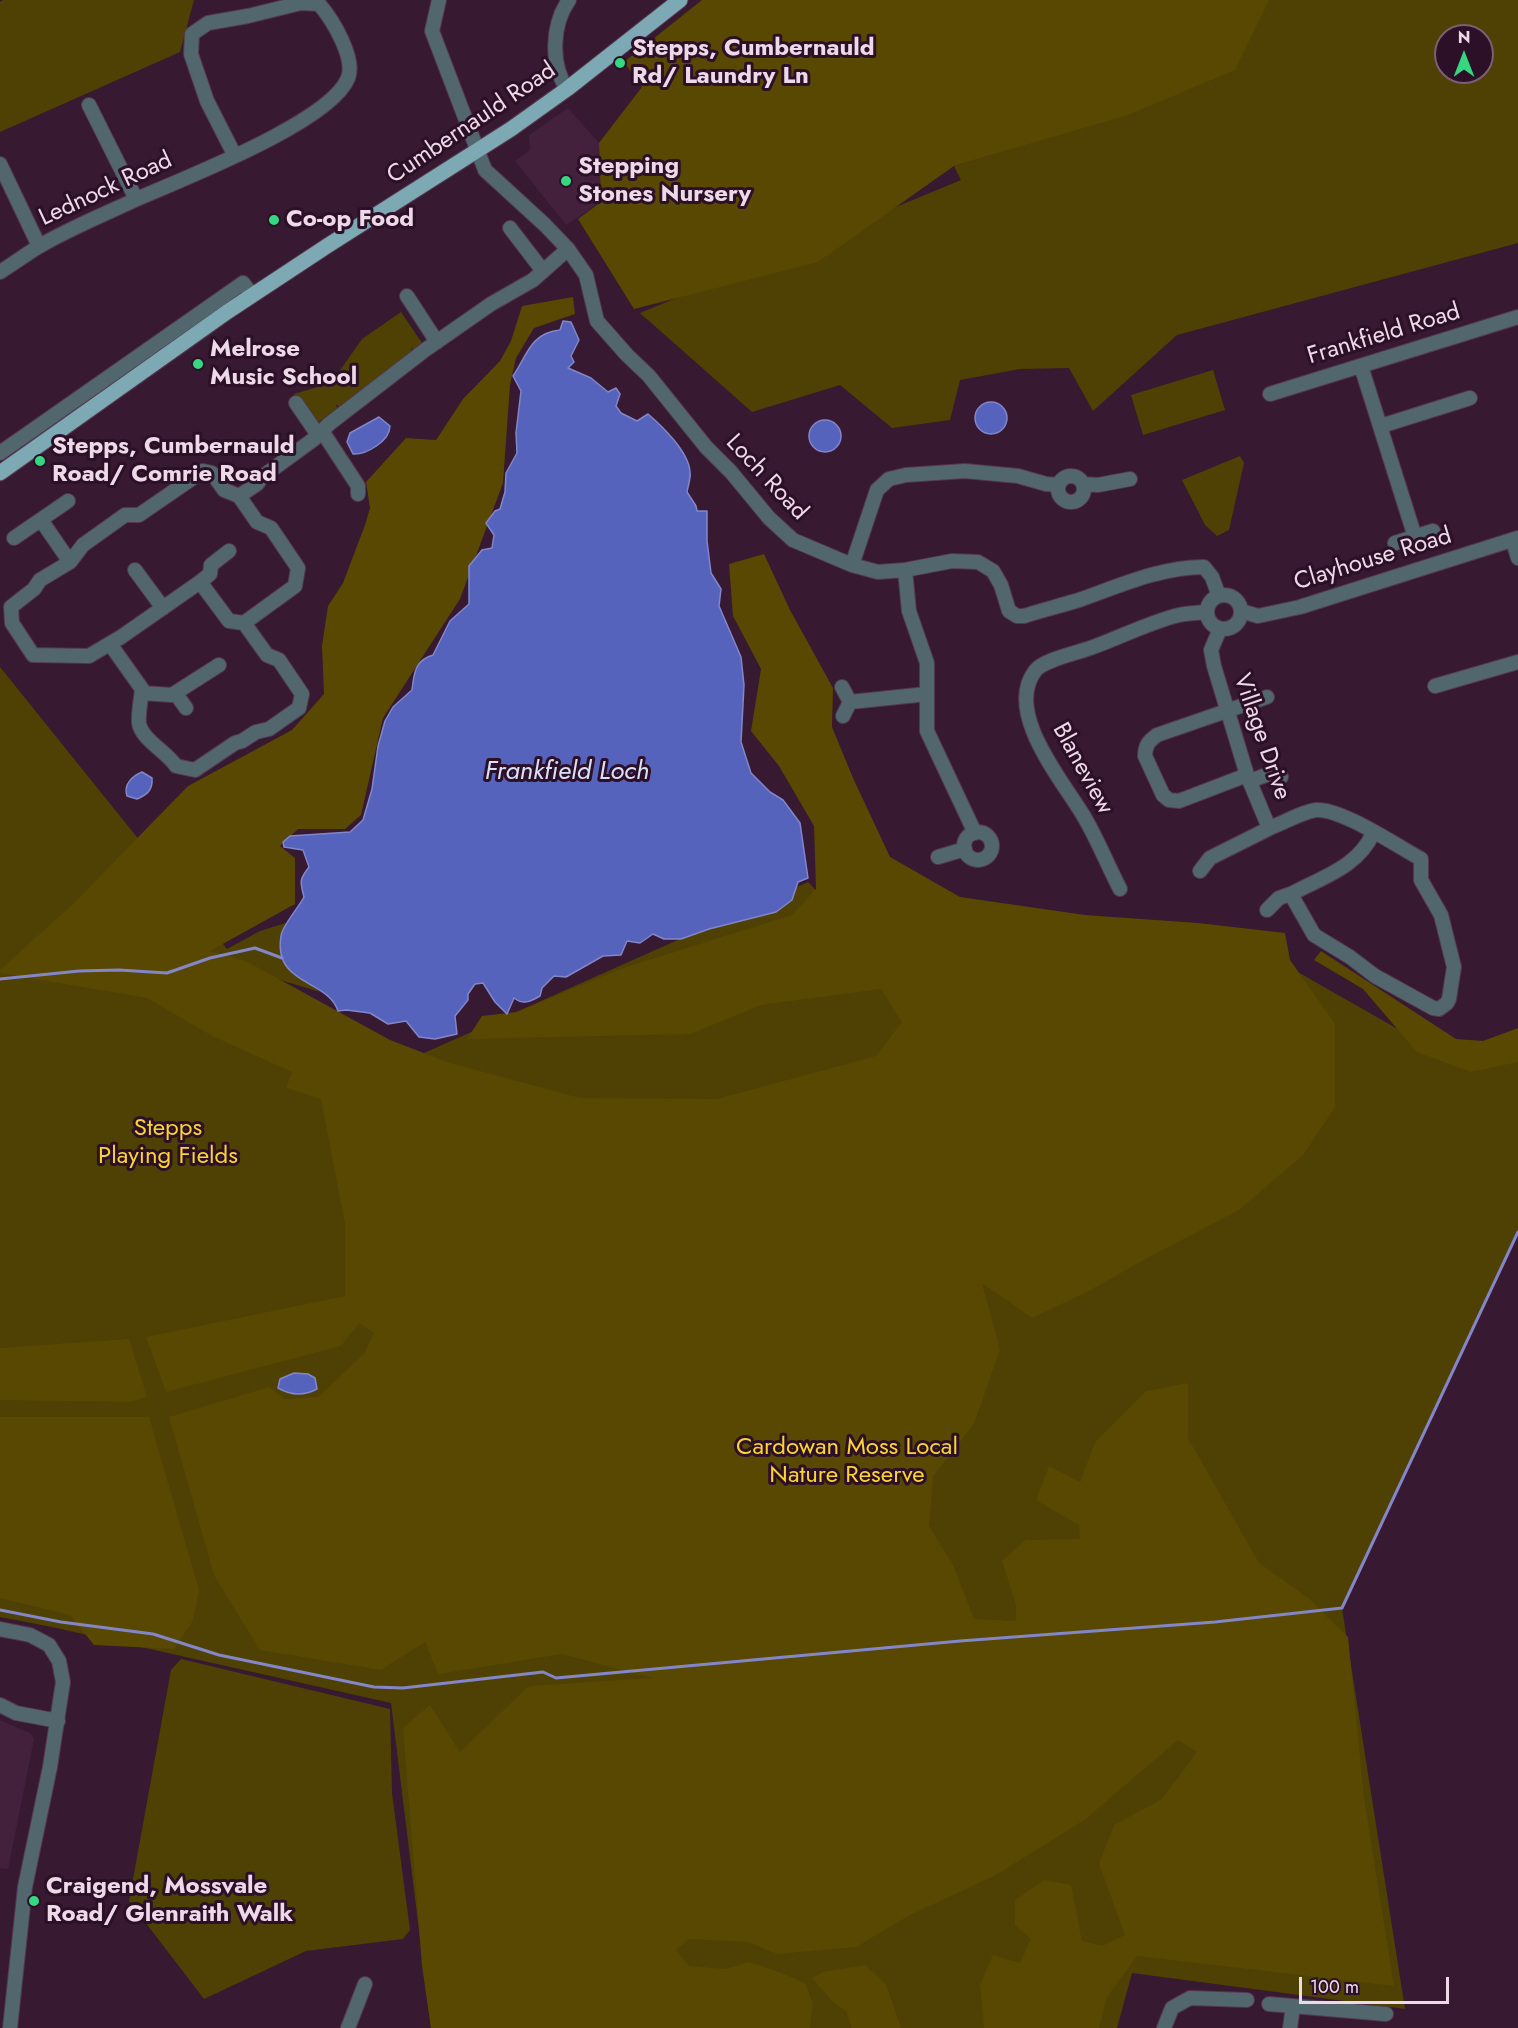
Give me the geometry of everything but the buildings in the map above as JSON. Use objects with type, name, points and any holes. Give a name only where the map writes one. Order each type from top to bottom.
[{"type":"main road","name":"Cumbernauld Road","points":[[0,472],[252,295],[511,129],[567,89],[680,0]]},
{"type":"street","name":"Loch Road","points":[[439,0],[432,31],[485,170],[568,249],[586,275],[597,321],[649,376],[706,447],[731,472],[769,518],[793,540],[852,565],[878,572],[906,570],[952,561],[978,562],[993,571],[1001,585],[1009,611],[1017,616],[1079,600],[1144,577],[1191,567],[1204,567],[1212,577],[1219,596]]},
{"type":"street","points":[[567,89],[560,78],[555,58],[556,38],[562,10],[570,0]]},
{"type":"street","points":[[301,3],[320,4],[333,20],[349,60],[349,77],[338,95],[304,119],[235,156],[207,102],[191,54],[192,34],[208,23],[301,3]]},
{"type":"street","points":[[89,105],[136,199]]},
{"type":"street","name":"Lednock Road","points":[[0,272],[39,246],[136,199],[235,156]]},
{"type":"street","points":[[0,164],[39,246]]},
{"type":"street","points":[[510,228],[543,271]]},
{"type":"street","points":[[238,496],[438,342],[491,304],[533,280],[568,249]]},
{"type":"street","points":[[0,453],[243,283],[252,295]]},
{"type":"street","points":[[407,296],[438,342]]},
{"type":"street","name":"Frankfield Road","points":[[1270,394],[1516,322]]},
{"type":"street","points":[[1361,366],[1415,537]]},
{"type":"street","points":[[1381,426],[1470,398]]},
{"type":"street","points":[[296,403],[358,486],[358,494]]},
{"type":"street","points":[[200,582],[228,621],[244,623],[295,586],[298,568],[272,528],[257,522],[238,496],[224,490],[212,473],[202,471],[139,515],[125,515],[83,545],[70,562],[40,580],[34,590],[11,607],[5,617],[12,623],[33,655],[89,656],[200,582],[210,574],[211,566],[229,551]]},
{"type":"street","points":[[852,565],[878,490],[889,479],[906,475],[965,471],[1018,476],[1046,484],[1059,484],[1069,477],[1077,478],[1083,484],[1098,485],[1130,479]]},
{"type":"street","points":[[1059,484],[1060,497],[1071,502],[1082,497],[1083,484]]},
{"type":"street","points":[[14,538],[68,501]]},
{"type":"street","points":[[41,520],[70,562]]},
{"type":"street","points":[[1395,543],[1433,531]]},
{"type":"street","points":[[1515,539],[1518,558]]},
{"type":"street","name":"Clayhouse Road","points":[[1241,611],[1258,616],[1300,607],[1515,539]]},
{"type":"street","points":[[135,570],[163,608]]},
{"type":"street","points":[[906,570],[909,611],[927,663],[927,731],[975,832],[988,836],[992,845],[990,854],[978,860],[970,857],[965,849],[968,837],[975,832]]},
{"type":"street","points":[[1219,596],[1233,597],[1239,603],[1241,611],[1239,620],[1233,627],[1220,629],[1210,623],[1207,612],[1213,599],[1219,596]]},
{"type":"street","name":"Blaneview","points":[[1120,889],[1083,816],[1049,764],[1033,729],[1026,708],[1028,683],[1036,669],[1053,660],[1082,652],[1179,615],[1207,612]]},
{"type":"street","points":[[110,644],[142,689],[139,725],[148,740],[169,756],[176,766],[195,770],[235,743],[256,732],[269,729],[299,708],[303,694],[279,660],[267,655],[244,623]]},
{"type":"street","name":"Village Drive","points":[[1220,629],[1211,650],[1212,657],[1249,778],[1268,823],[1272,827],[1314,810],[1321,811],[1344,817],[1421,859],[1420,880],[1441,915],[1454,967],[1449,999],[1444,1006],[1438,1009],[1433,1008],[1396,988],[1314,935],[1295,903],[1293,893]]},
{"type":"street","points":[[1435,686],[1518,662]]},
{"type":"street","points":[[142,693],[176,694],[219,665]]},
{"type":"street","points":[[842,687],[850,702]]},
{"type":"street","points":[[176,694],[186,708]]},
{"type":"street","points":[[850,702],[927,694]]},
{"type":"street","points":[[1267,697],[1157,735],[1148,742],[1145,756],[1163,795],[1169,800],[1179,801],[1249,778],[1266,775],[1281,777]]},
{"type":"street","points":[[843,716],[850,702]]},
{"type":"street","points":[[1200,871],[1210,858],[1272,827]]},
{"type":"street","points":[[1267,910],[1279,898],[1348,864],[1368,845],[1373,833]]},
{"type":"street","points":[[938,857],[965,849]]},
{"type":"street","points":[[0,1629],[30,1635],[49,1645],[59,1661],[63,1682],[58,1721],[25,1887],[10,2028]]},
{"type":"street","points":[[0,1706],[16,1713],[58,1721]]},
{"type":"street","points":[[348,2028],[365,1984]]},
{"type":"street","points":[[1164,2028],[1172,2008],[1190,1998],[1246,2000]]},
{"type":"street","points":[[1269,2004],[1386,2014]]},
{"type":"street","points":[[1290,2028],[1293,2006]]},
{"type":"shaded area","name":"Stepping Stones Nursery","points":[[568,108],[599,143],[601,202],[566,225],[515,161],[530,150],[529,135]]},
{"type":"shaded area","points":[[0,1720],[30,1733],[34,1739],[8,1869],[0,1868]]},
{"type":"green space","points":[[3,0],[194,0],[180,52],[0,132],[0,2]]},
{"type":"green space","points":[[702,0],[1269,0],[1235,70],[1128,115],[954,166],[818,262],[634,309],[578,219],[601,202],[599,143],[642,87],[624,62]]},
{"type":"green space","points":[[1242,0],[1518,0],[1518,243],[1177,335],[1093,411],[1069,368],[1020,369],[960,380],[950,420],[892,428],[840,385],[752,412],[640,313],[961,180],[954,166],[1051,137]]},
{"type":"green space","name":"Cardowan Moss Local Nature Reserve","points":[[573,297],[575,314],[534,328],[516,358],[510,385],[503,483],[460,599],[383,718],[361,815],[345,829],[298,829],[280,846],[295,858],[295,904],[210,951],[246,961],[390,1040],[447,1062],[580,1098],[717,1099],[876,1056],[902,1022],[881,989],[761,1005],[691,1034],[467,1039],[482,1016],[517,1012],[620,969],[792,915],[816,889],[814,826],[779,766],[751,731],[761,669],[733,616],[729,564],[764,554],[790,610],[833,688],[832,727],[890,857],[960,897],[1085,915],[1198,923],[1285,933],[1290,960],[1335,1024],[1335,1107],[1303,1155],[1239,1210],[1091,1290],[1032,1318],[982,1283],[1000,1349],[974,1424],[933,1476],[929,1526],[953,1565],[974,1619],[1016,1621],[1016,1605],[1002,1561],[1026,1540],[1080,1539],[1079,1525],[1036,1500],[1049,1466],[1080,1482],[1095,1442],[1146,1391],[1188,1383],[1188,1438],[1259,1563],[1307,1597],[1348,1637],[1364,1797],[1394,1986],[1137,1956],[1107,1997],[1099,2028],[984,2028],[980,1985],[993,1955],[1020,1963],[1031,1939],[1015,1925],[1015,1900],[1044,1880],[1071,1885],[1082,1941],[1102,1946],[1125,1935],[1099,1864],[1114,1825],[1162,1799],[1197,1752],[1178,1740],[1083,1821],[994,1876],[910,1915],[856,1947],[777,1954],[748,1942],[689,1939],[676,1950],[689,1966],[726,1969],[749,1962],[806,1984],[813,2004],[810,2028],[431,2028],[422,1966],[403,1728],[430,1705],[460,1752],[529,1686],[653,1678],[562,1654],[438,1674],[425,1642],[381,1670],[260,1650],[214,1575],[169,1417],[269,1387],[285,1399],[318,1397],[364,1354],[374,1333],[359,1323],[341,1346],[166,1392],[146,1337],[345,1296],[345,1224],[321,1099],[286,1088],[292,1072],[212,1036],[147,998],[0,973],[0,970],[72,905],[188,786],[292,730],[324,694],[322,646],[328,606],[343,583],[365,525],[370,508],[366,482],[406,438],[436,440],[463,399],[500,361],[511,341],[522,306]]},
{"type":"green space","points":[[401,312],[422,343],[414,350],[411,347],[412,351],[339,407],[336,404],[337,408],[315,425],[294,394],[321,386],[336,376],[362,339]]},
{"type":"green space","points":[[1213,370],[1225,410],[1143,435],[1131,395]]},
{"type":"green space","points":[[1240,456],[1244,463],[1229,530],[1217,536],[1205,525],[1182,480]]},
{"type":"green space","name":"Cardowan Moss Local Nature Reserve","points":[[0,667],[227,949],[260,931],[289,922],[281,935],[312,986],[320,992],[244,969],[341,1090],[808,882],[870,947],[1231,934],[1461,1065],[1518,1058],[1518,1232],[1342,1608],[1405,2009],[1132,1973],[1117,2028],[431,2028],[391,1703],[0,1617]]},
{"type":"green space","points":[[1321,951],[1456,1039],[1483,1041],[1518,1028],[1518,1062],[1471,1072],[1417,1052],[1363,989],[1314,960]]},
{"type":"green space","points":[[129,1339],[147,1397],[129,1402],[0,1400],[0,1348]]},
{"type":"green space","points":[[0,1417],[149,1417],[199,1590],[193,1620],[174,1649],[94,1645],[70,1615],[0,1598]]},
{"type":"green space","points":[[181,1659],[390,1709],[392,1793],[410,1930],[403,1939],[306,1951],[204,1999],[129,1901],[171,1670]]},
{"type":"green space","points":[[865,1965],[886,1984],[901,2028],[852,2028],[846,2011],[832,2001],[812,1978],[823,1972]]},
{"type":"water","name":"Frankfield Loch","points":[[563,321],[571,322],[579,340],[571,356],[574,362],[568,368],[591,378],[608,392],[616,388],[620,394],[616,406],[621,413],[637,421],[648,414],[667,432],[685,456],[690,474],[687,492],[697,511],[707,511],[707,541],[711,573],[721,589],[719,606],[741,657],[744,685],[741,742],[751,773],[770,792],[783,800],[800,823],[808,878],[798,882],[792,900],[776,912],[709,929],[681,939],[664,939],[653,934],[640,943],[627,941],[621,955],[603,956],[566,977],[554,976],[542,988],[540,996],[533,1000],[524,1002],[514,998],[507,1014],[495,1002],[483,983],[475,984],[468,994],[468,1000],[455,1016],[457,1034],[435,1039],[419,1037],[406,1021],[388,1024],[370,1013],[338,1011],[324,993],[293,973],[285,964],[281,952],[281,936],[284,927],[304,897],[301,881],[309,867],[303,850],[284,847],[283,842],[290,836],[350,832],[363,820],[372,789],[378,746],[385,721],[393,707],[412,690],[416,668],[422,660],[433,655],[450,621],[469,604],[469,566],[482,550],[492,548],[494,535],[486,523],[495,511],[500,509],[505,492],[506,473],[517,453],[516,433],[521,391],[513,376],[530,347],[542,336],[560,330]]},
{"type":"water","points":[[991,402],[1002,407],[1007,418],[1002,429],[991,434],[980,429],[975,418],[980,407]]},
{"type":"water","points":[[379,417],[390,426],[386,437],[370,450],[353,454],[347,442],[350,433]]},
{"type":"water","points":[[825,420],[836,425],[841,436],[836,447],[825,452],[814,447],[809,436],[814,425]]},
{"type":"water","points":[[142,772],[152,778],[150,789],[137,799],[127,796],[126,788],[129,781]]},
{"type":"water","points":[[294,1373],[308,1374],[315,1378],[317,1389],[297,1394],[278,1388],[280,1379]]},
{"type":"waterway","points":[[0,979],[79,971],[119,970],[167,973],[210,958],[255,948],[282,958]]},
{"type":"waterway","points":[[0,1610],[61,1622],[153,1634],[219,1655],[374,1687],[403,1688],[543,1672],[556,1678],[960,1641],[1215,1622],[1342,1608],[1518,1232]]},
{"type":"place","name":"Stepps, Cumbernauld Rd/ Laundry Ln","points":[[620,63]]},
{"type":"place","name":"Stepping Stones Nursery","points":[[566,181]]},
{"type":"place","name":"Co-op Food","points":[[274,220]]},
{"type":"place","name":"Melrose Music School","points":[[198,364]]},
{"type":"place","name":"Stepps, Cumbernauld Road/ Comrie Road","points":[[40,461]]},
{"type":"place","name":"Craigend, Mossvale Road/ Glenraith Walk","points":[[34,1901]]},
{"type":"park label","name":"Stepps Playing Fields","points":[[168,1143]]}]
